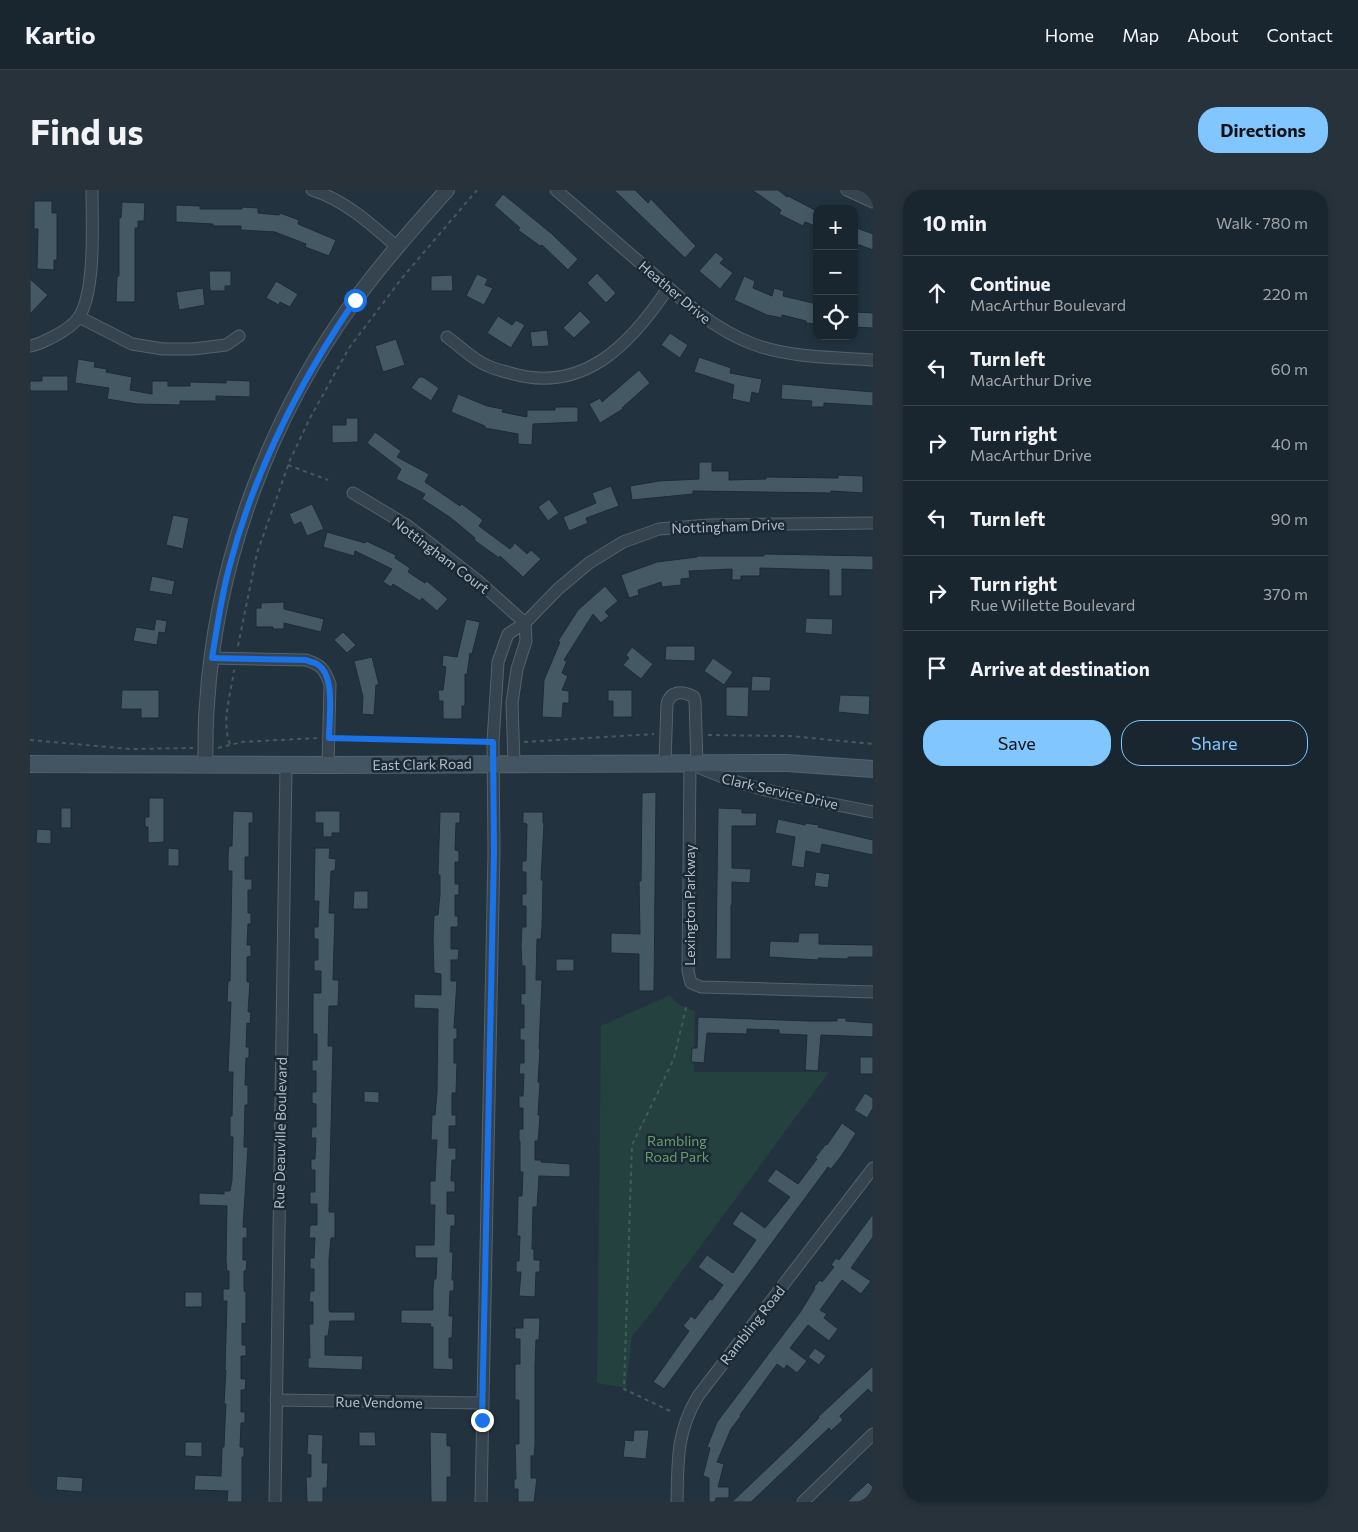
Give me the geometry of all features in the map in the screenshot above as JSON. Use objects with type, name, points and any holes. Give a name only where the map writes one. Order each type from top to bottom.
[{"type":"main road","name":"East Clark Road","points":[[30,764],[328,765],[665,762],[787,763],[836,765],[873,770]]},
{"type":"street","points":[[30,346],[36,346],[56,335],[69,327],[79,317],[88,293],[91,266],[92,190]]},
{"type":"street","points":[[312,190],[321,193],[359,215],[397,247]]},
{"type":"street","points":[[205,764],[207,704],[212,658],[229,568],[245,517],[278,431],[310,370],[355,300],[397,247],[447,190]]},
{"type":"street","name":"Heather Drive","points":[[556,190],[668,288],[718,327],[753,344],[799,354],[873,360]]},
{"type":"street","points":[[846,190],[873,202]]},
{"type":"street","points":[[447,337],[487,366],[526,378],[560,378],[588,369],[615,351],[649,316],[668,288]]},
{"type":"street","points":[[79,317],[132,344],[163,349],[193,349],[226,345],[239,336]]},
{"type":"street","name":"Nottingham Court","points":[[353,494],[408,526],[477,580],[525,623]]},
{"type":"street","name":"Nottingham Drive","points":[[481,1502],[494,852],[493,742],[498,662],[508,634],[525,623],[558,589],[589,563],[623,542],[659,529],[709,525],[873,523]]},
{"type":"street","points":[[514,764],[512,703],[518,669],[526,641],[525,623]]},
{"type":"street","points":[[212,658],[306,660],[318,664],[326,672],[330,684],[328,765]]},
{"type":"street","points":[[665,762],[669,698],[675,693],[685,692],[694,697],[695,701],[696,735],[693,763]]},
{"type":"street","name":"Clark Service Drive","points":[[693,763],[712,774],[743,784],[873,812]]},
{"type":"street","name":"Lexington Parkway","points":[[693,763],[688,971],[691,983],[701,987],[873,992]]},
{"type":"street","name":"Rue Deauville Boulevard","points":[[275,1502],[286,765]]},
{"type":"street","name":"Rambling Road","points":[[678,1502],[678,1460],[681,1435],[693,1404],[873,1168]]},
{"type":"street","name":"Rue Vendome","points":[[276,1400],[482,1403]]},
{"type":"street","points":[[803,1502],[873,1434]]},
{"type":"path","points":[[230,744],[226,735],[226,725],[236,659],[257,553],[288,465],[310,418],[349,348],[402,278],[477,190]]},
{"type":"path","points":[[288,465],[328,480]]},
{"type":"path","points":[[513,742],[666,732]]},
{"type":"path","points":[[696,735],[790,736],[873,744]]},
{"type":"path","points":[[30,740],[130,749],[206,748],[223,747],[242,742],[329,738],[493,742]]},
{"type":"path","points":[[670,1411],[624,1388],[632,1145],[674,1058],[687,1004]]},
{"type":"green space","name":"Rambling Road Park","points":[[670,995],[681,1005],[695,1011],[694,1072],[829,1072],[652,1312],[632,1336],[626,1388],[597,1383],[601,1026]]},
{"type":"building","points":[[614,190],[635,190],[648,203],[651,199],[696,246],[685,258]]},
{"type":"building","points":[[752,190],[778,190],[787,197],[813,209],[813,225],[805,222],[803,226],[779,214],[781,210]]},
{"type":"building","points":[[503,194],[552,234],[578,259],[568,270],[542,245],[540,246],[518,230],[520,228],[494,205]]},
{"type":"building","points":[[34,201],[52,201],[52,213],[57,213],[57,260],[54,260],[54,270],[37,269],[38,229],[34,229]]},
{"type":"building","points":[[122,202],[145,203],[144,221],[138,221],[138,228],[135,228],[135,302],[116,302],[117,276],[119,276],[119,217],[121,218]]},
{"type":"building","points":[[176,205],[200,206],[200,209],[258,208],[258,213],[279,215],[280,213],[299,220],[298,224],[336,240],[329,256],[305,247],[306,244],[275,232],[241,230],[241,226],[213,226],[213,224],[176,222]]},
{"type":"building","points":[[858,228],[873,234],[873,250],[858,244]]},
{"type":"building","points":[[716,252],[724,259],[720,263],[733,273],[720,289],[699,271]]},
{"type":"building","points":[[209,271],[231,271],[231,286],[225,286],[225,291],[210,291]]},
{"type":"building","points":[[597,273],[616,293],[606,303],[587,283]]},
{"type":"building","points":[[477,274],[488,279],[485,285],[493,288],[484,305],[466,296]]},
{"type":"building","points":[[452,275],[453,291],[431,291],[431,276]]},
{"type":"building","points":[[744,276],[755,281],[753,288],[772,296],[774,288],[784,291],[783,296],[813,303],[813,324],[782,315],[782,318],[767,315],[734,300]]},
{"type":"building","points":[[30,279],[48,295],[30,314]]},
{"type":"building","points":[[276,281],[298,294],[290,307],[280,302],[279,305],[266,298]]},
{"type":"building","points":[[203,288],[205,305],[179,310],[176,292]]},
{"type":"building","points":[[580,311],[591,322],[574,338],[563,328]]},
{"type":"building","points":[[858,312],[873,313],[873,328],[858,327]]},
{"type":"building","points":[[498,316],[512,325],[516,320],[525,325],[511,348],[487,333]]},
{"type":"building","points":[[547,330],[549,346],[532,347],[530,332]]},
{"type":"building","points":[[670,333],[688,345],[680,358],[661,345]]},
{"type":"building","points":[[396,339],[405,365],[383,372],[375,346]]},
{"type":"building","points":[[699,357],[731,368],[730,373],[762,379],[759,394],[752,392],[750,403],[732,399],[734,385],[694,372]]},
{"type":"building","points":[[78,359],[95,362],[94,367],[107,369],[106,372],[132,377],[130,390],[152,394],[152,381],[168,381],[168,386],[190,386],[190,382],[226,383],[226,380],[250,381],[250,397],[216,396],[216,401],[180,401],[180,405],[137,404],[107,399],[109,388],[75,383]]},
{"type":"building","points":[[639,370],[650,383],[623,409],[600,423],[589,404],[600,398],[602,402]]},
{"type":"building","points":[[42,376],[68,376],[68,391],[30,391],[30,381],[42,381]]},
{"type":"building","points":[[419,377],[423,377],[439,388],[431,401],[411,388]]},
{"type":"building","points":[[782,384],[873,392],[873,406],[824,403],[824,407],[811,407],[812,401],[781,399]]},
{"type":"building","points":[[458,394],[487,406],[503,409],[502,412],[527,417],[527,410],[555,410],[555,407],[578,407],[578,422],[533,424],[532,445],[518,444],[518,434],[485,428],[485,426],[451,412]]},
{"type":"building","points":[[346,418],[358,418],[358,442],[332,443],[332,425],[346,425]]},
{"type":"building","points":[[375,432],[401,451],[397,457],[429,474],[425,482],[460,506],[462,504],[483,520],[479,526],[510,549],[515,543],[527,554],[531,550],[541,559],[523,577],[500,556],[499,558],[474,540],[475,538],[451,518],[422,499],[425,494],[396,479],[401,469],[367,443]]},
{"type":"building","points":[[699,462],[712,462],[712,471],[729,471],[729,480],[766,479],[766,477],[838,478],[838,475],[863,476],[863,493],[831,491],[831,493],[693,491],[693,494],[632,500],[630,486],[659,481],[699,479]]},
{"type":"building","points":[[611,486],[619,506],[586,518],[588,523],[569,531],[563,517],[596,503],[592,493]]},
{"type":"building","points":[[549,499],[559,513],[548,521],[538,507]]},
{"type":"building","points":[[312,504],[324,529],[307,536],[301,522],[294,525],[289,514]]},
{"type":"building","points":[[173,515],[189,518],[183,549],[166,545]]},
{"type":"building","points":[[327,532],[365,543],[366,541],[396,555],[395,558],[410,568],[408,572],[425,583],[427,581],[448,599],[437,611],[422,598],[420,601],[393,584],[391,587],[383,582],[392,569],[355,551],[354,556],[323,547]]},
{"type":"building","points":[[764,554],[873,556],[873,570],[842,569],[842,596],[829,596],[829,570],[760,568],[760,576],[741,576],[741,580],[732,580],[732,569],[689,571],[690,578],[681,579],[681,585],[662,587],[661,582],[638,590],[639,595],[629,598],[621,575],[657,562],[697,556],[764,556]]},
{"type":"building","points":[[152,576],[175,581],[172,595],[149,591]]},
{"type":"building","points":[[605,586],[618,601],[605,612],[609,616],[601,623],[593,614],[564,660],[567,661],[562,673],[568,676],[562,690],[569,691],[569,703],[563,703],[562,718],[542,717],[544,680],[560,642],[558,641],[578,610]]},
{"type":"building","points":[[284,602],[284,609],[324,619],[321,632],[284,623],[284,629],[256,627],[256,608],[261,608],[261,603]]},
{"type":"building","points":[[806,618],[833,619],[832,635],[805,633]]},
{"type":"building","points":[[156,619],[167,621],[165,633],[159,632],[157,645],[133,641],[136,627],[154,630]]},
{"type":"building","points":[[466,619],[480,622],[472,654],[470,653],[467,675],[465,674],[465,706],[462,706],[462,719],[443,719],[443,701],[439,701],[438,690],[443,690],[446,667],[442,666],[443,655],[457,657]]},
{"type":"building","points":[[343,632],[356,645],[347,653],[334,640]]},
{"type":"building","points":[[666,646],[695,646],[695,661],[665,660]]},
{"type":"building","points":[[632,647],[653,664],[641,679],[623,665],[629,658],[626,655]]},
{"type":"building","points":[[372,657],[379,685],[376,685],[374,715],[362,714],[363,697],[354,661]]},
{"type":"building","points":[[713,658],[733,672],[724,685],[704,671]]},
{"type":"building","points":[[752,676],[771,677],[770,691],[751,691]]},
{"type":"building","points":[[726,687],[749,687],[748,717],[726,716]]},
{"type":"building","points":[[122,690],[159,690],[159,718],[141,718],[141,709],[121,709]]},
{"type":"building","points":[[608,690],[632,690],[632,717],[613,717],[613,701],[608,701]]},
{"type":"building","points":[[840,695],[870,696],[869,715],[838,712]]},
{"type":"building","points":[[656,792],[654,991],[639,991],[639,954],[611,953],[611,933],[640,934],[639,881],[641,881],[642,793]]},
{"type":"building","points":[[149,798],[164,798],[164,842],[148,843],[148,827],[145,827],[145,817],[149,817]]},
{"type":"building","points":[[61,808],[71,808],[71,828],[61,828]]},
{"type":"building","points":[[718,808],[742,809],[742,813],[757,813],[756,826],[732,826],[732,868],[751,869],[750,883],[732,882],[731,959],[716,959]]},
{"type":"building","points":[[233,811],[253,812],[253,823],[249,823],[249,857],[245,857],[245,879],[252,879],[252,890],[248,890],[248,913],[251,913],[251,924],[248,924],[247,945],[251,945],[251,956],[247,957],[247,982],[250,982],[248,1012],[251,1012],[250,1024],[247,1023],[246,1047],[249,1047],[249,1058],[246,1058],[245,1085],[248,1085],[248,1105],[245,1105],[244,1147],[248,1147],[243,1227],[247,1227],[247,1238],[243,1238],[243,1260],[247,1260],[246,1271],[244,1271],[246,1324],[242,1323],[242,1345],[246,1345],[246,1356],[241,1356],[241,1379],[246,1379],[245,1390],[241,1390],[241,1412],[245,1412],[245,1423],[241,1423],[240,1447],[244,1447],[244,1457],[242,1457],[242,1502],[227,1502],[228,1491],[194,1490],[195,1475],[221,1476],[222,1447],[224,1447],[227,1301],[223,1301],[223,1289],[229,1289],[229,1271],[227,1271],[226,1260],[227,1206],[199,1205],[199,1193],[224,1194],[224,1191],[230,1191],[232,1180],[233,1137],[230,1137],[230,1116],[232,1116],[233,1072],[228,1072],[231,1002],[227,1002],[228,981],[230,981],[232,871],[228,871],[228,855],[229,846],[232,846]]},
{"type":"building","points":[[315,811],[340,811],[340,833],[332,833],[332,837],[323,837],[323,823],[315,823]]},
{"type":"building","points":[[440,812],[460,812],[460,823],[456,823],[455,850],[459,851],[459,862],[455,862],[455,884],[459,884],[459,895],[455,895],[455,916],[458,916],[458,927],[451,927],[451,949],[459,949],[458,960],[451,960],[451,981],[457,981],[454,1028],[457,1028],[457,1039],[454,1039],[454,1063],[457,1063],[456,1093],[452,1093],[452,1115],[456,1115],[456,1126],[449,1126],[449,1148],[456,1148],[456,1160],[452,1160],[451,1181],[455,1181],[455,1192],[447,1192],[447,1214],[455,1214],[455,1226],[451,1226],[450,1252],[453,1252],[452,1280],[454,1280],[454,1291],[450,1291],[449,1316],[453,1316],[452,1338],[449,1338],[449,1358],[453,1358],[453,1370],[433,1369],[433,1327],[430,1327],[431,1324],[401,1323],[401,1310],[433,1310],[434,1279],[436,1279],[437,1258],[415,1258],[415,1245],[434,1245],[435,1205],[430,1205],[430,1181],[435,1181],[437,1140],[431,1140],[432,1115],[435,1115],[437,1092],[438,1009],[414,1008],[414,994],[441,995],[441,974],[434,973],[433,940],[434,915],[438,915],[440,894],[440,875],[438,875]]},
{"type":"building","points":[[523,812],[543,812],[544,823],[541,880],[543,880],[542,928],[541,939],[537,939],[536,980],[542,980],[538,1082],[540,1083],[538,1115],[540,1115],[538,1141],[535,1141],[535,1160],[570,1164],[570,1177],[539,1176],[537,1207],[533,1207],[532,1249],[534,1249],[534,1260],[540,1260],[540,1272],[536,1272],[535,1297],[519,1296],[521,1272],[516,1272],[516,1261],[519,1261],[520,1236],[517,1236],[518,1196],[522,1196],[523,1172],[520,1172],[519,1129],[523,1129],[523,1108],[519,1108],[519,1096],[523,1096],[524,1074],[519,1074],[520,1063],[524,1063],[524,1040],[520,1040],[520,1028],[524,1028],[524,1005],[521,1005],[521,993],[525,994],[525,966],[522,966],[521,946],[522,927],[526,927],[526,906],[522,906],[522,894],[526,894],[526,872],[522,872],[522,861],[526,861],[527,824],[523,823]]},
{"type":"building","points":[[778,819],[805,825],[805,823],[819,825],[818,827],[873,840],[873,855],[822,844],[820,854],[806,851],[804,868],[791,866],[795,837],[775,833]]},
{"type":"building","points":[[37,829],[51,830],[51,844],[36,843]]},
{"type":"building","points":[[168,848],[179,849],[179,866],[168,866]]},
{"type":"building","points":[[315,848],[330,848],[329,858],[336,859],[335,871],[331,871],[329,913],[335,913],[333,980],[339,980],[338,1006],[329,1006],[328,1046],[333,1046],[329,1212],[335,1212],[335,1238],[331,1238],[329,1259],[329,1310],[330,1312],[355,1312],[355,1321],[330,1321],[328,1336],[325,1336],[325,1355],[363,1356],[362,1370],[308,1368],[308,1358],[310,1358],[309,1324],[313,1324],[313,1302],[309,1302],[310,1291],[314,1291],[314,1269],[310,1269],[310,1258],[314,1258],[315,1238],[309,1238],[310,1225],[317,1225],[317,1204],[310,1204],[310,1192],[315,1192],[315,1170],[311,1170],[311,1159],[315,1159],[316,1138],[311,1138],[312,1127],[316,1127],[316,1104],[312,1103],[312,1092],[316,1092],[316,1071],[312,1071],[312,1060],[317,1060],[317,1034],[313,1034],[313,993],[321,993],[321,971],[314,971],[314,960],[318,960],[318,939],[314,939],[314,927],[318,927],[319,901],[314,901]]},
{"type":"building","points":[[816,872],[830,874],[828,888],[814,886]]},
{"type":"building","points":[[354,891],[368,891],[368,909],[353,909]]},
{"type":"building","points":[[799,933],[819,933],[819,944],[873,945],[873,957],[848,957],[848,959],[818,958],[818,960],[769,957],[770,941],[798,942]]},
{"type":"building","points":[[556,959],[574,959],[574,971],[556,971]]},
{"type":"building","points":[[698,1017],[809,1021],[837,1021],[837,1018],[846,1018],[846,1021],[873,1023],[873,1037],[821,1035],[818,1071],[805,1070],[807,1035],[779,1034],[779,1030],[747,1029],[747,1034],[707,1033],[704,1063],[691,1062],[692,1048],[697,1048]]},
{"type":"building","points":[[860,1057],[873,1057],[873,1074],[860,1074]]},
{"type":"building","points":[[364,1091],[379,1092],[379,1103],[364,1102]]},
{"type":"building","points":[[865,1093],[873,1098],[873,1108],[867,1118],[854,1110]]},
{"type":"building","points":[[842,1123],[856,1133],[842,1155],[831,1169],[828,1167],[664,1389],[653,1382],[689,1331],[683,1326],[691,1316],[695,1319],[723,1285],[698,1267],[707,1255],[733,1273],[756,1240],[732,1224],[741,1211],[765,1228],[790,1197],[767,1181],[776,1169],[798,1184]]},
{"type":"building","points":[[873,1214],[873,1237],[851,1268],[871,1281],[861,1294],[842,1280],[820,1310],[827,1314],[824,1318],[838,1329],[829,1341],[808,1325],[790,1348],[807,1361],[797,1373],[787,1365],[784,1369],[777,1364],[731,1429],[717,1462],[724,1464],[718,1487],[729,1487],[729,1498],[716,1498],[715,1502],[709,1502],[709,1478],[703,1476],[710,1448],[707,1447],[717,1422],[801,1311],[814,1287],[820,1280],[822,1282],[834,1267],[831,1265],[836,1258],[839,1260]]},
{"type":"building","points":[[185,1292],[202,1292],[202,1307],[185,1307]]},
{"type":"building","points":[[523,1318],[540,1318],[539,1340],[536,1340],[535,1365],[535,1445],[534,1456],[531,1456],[531,1478],[537,1478],[534,1502],[518,1502],[518,1489],[514,1489],[514,1479],[516,1479],[515,1444],[519,1444],[519,1400],[515,1400],[515,1364],[520,1364],[520,1339],[515,1339],[515,1328],[523,1328]]},
{"type":"building","points":[[815,1348],[826,1356],[819,1365],[808,1357]]},
{"type":"building","points":[[873,1366],[873,1394],[868,1389],[840,1416],[843,1420],[831,1431],[829,1428],[751,1502],[732,1502],[799,1438],[818,1417]]},
{"type":"building","points":[[634,1430],[649,1430],[646,1459],[623,1457],[625,1440],[633,1441]]},
{"type":"building","points":[[359,1432],[375,1432],[376,1446],[359,1446]]},
{"type":"building","points":[[430,1432],[447,1433],[447,1446],[451,1446],[451,1477],[447,1477],[447,1502],[431,1502]]},
{"type":"building","points":[[308,1434],[323,1435],[322,1463],[328,1463],[327,1488],[323,1488],[323,1502],[307,1502],[306,1477],[311,1477],[311,1455],[307,1454]]},
{"type":"building","points":[[185,1442],[202,1442],[202,1457],[185,1456]]},
{"type":"building","points":[[57,1476],[83,1478],[82,1492],[56,1490]]},
{"type":"building","points":[[868,1482],[873,1487],[873,1495],[866,1502],[847,1502]]},
{"type":"route","points":[[355,300],[310,370],[278,431],[258,481],[229,568],[212,658],[306,660],[318,664],[326,672],[330,684],[329,738],[493,742],[494,852],[482,1420]]}]
